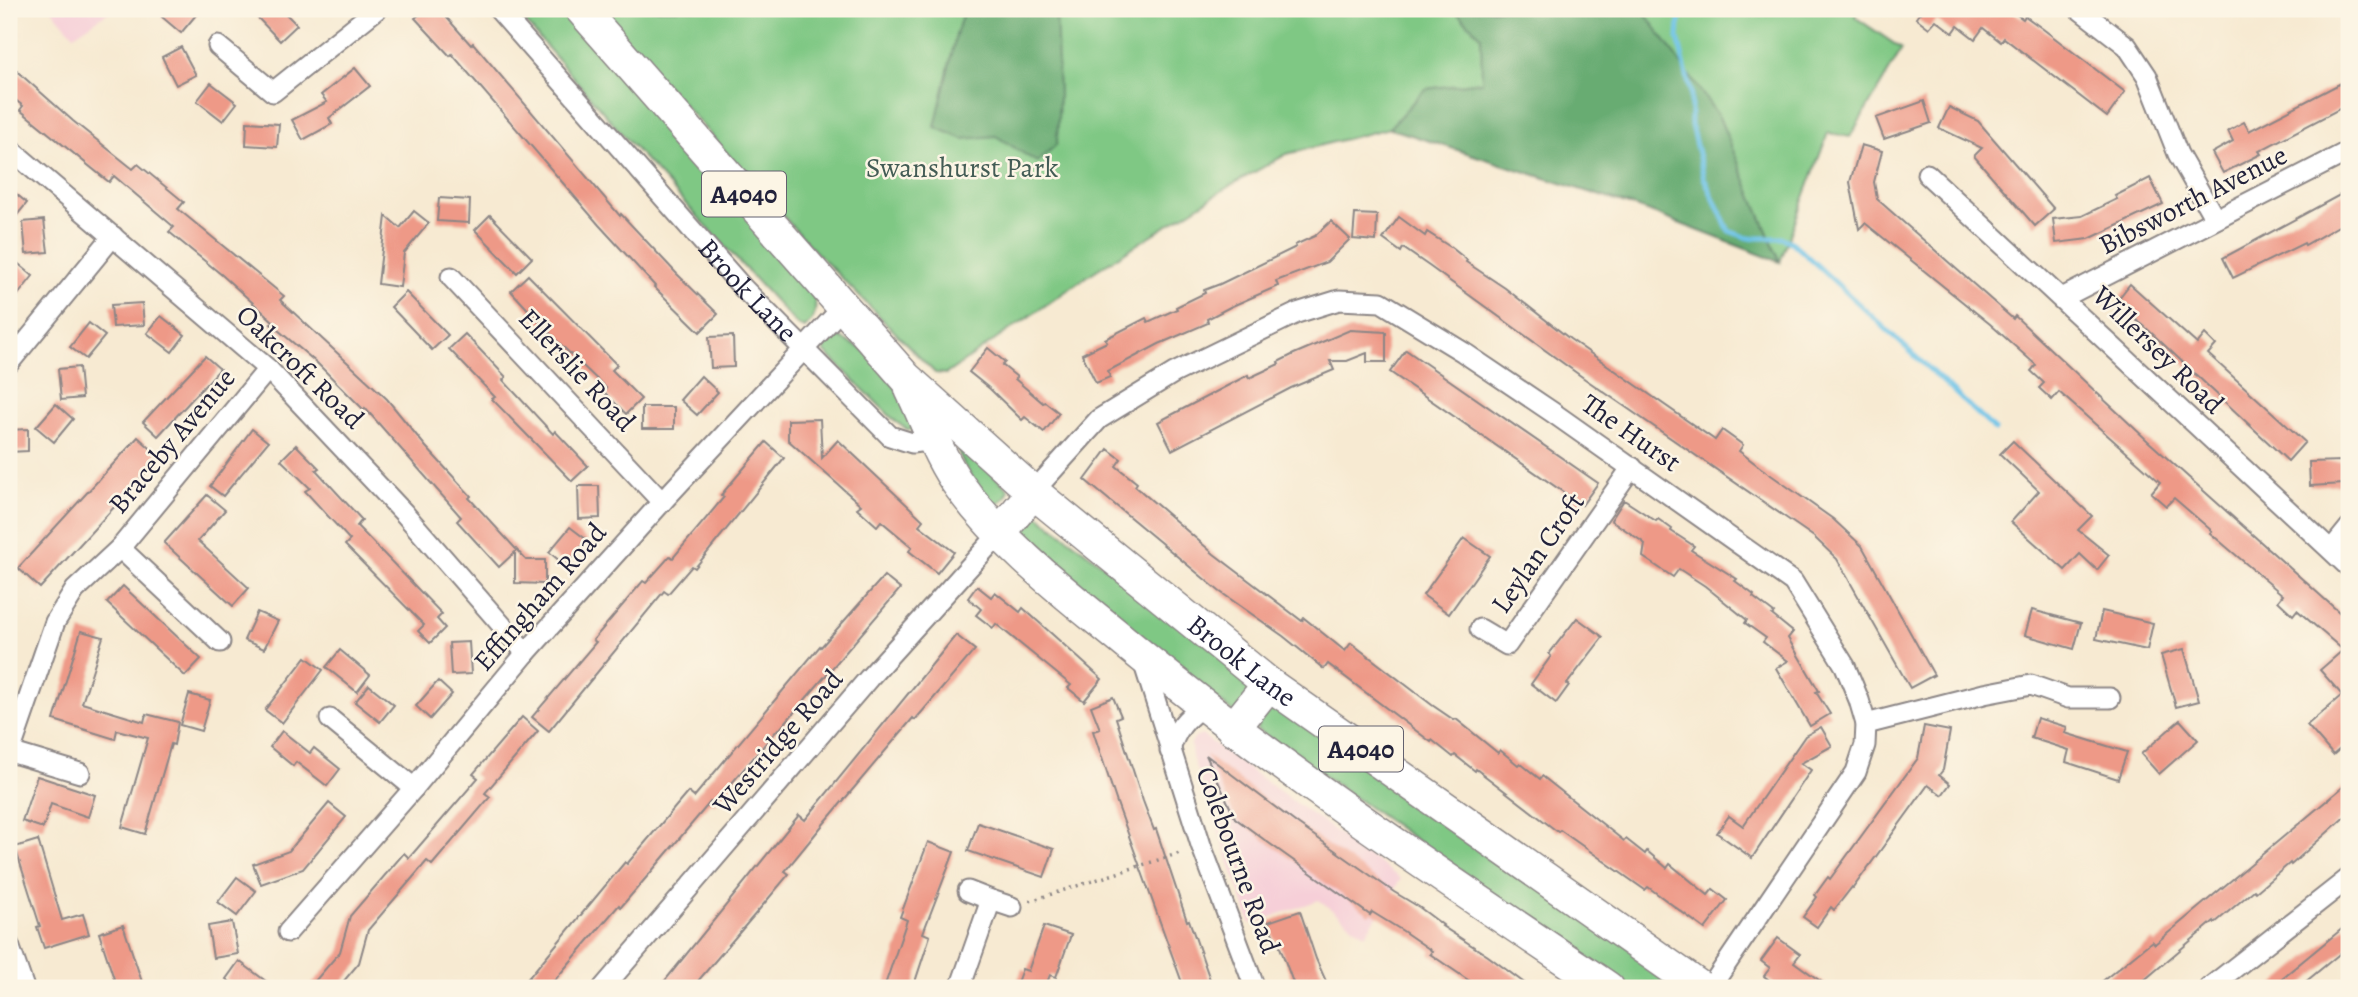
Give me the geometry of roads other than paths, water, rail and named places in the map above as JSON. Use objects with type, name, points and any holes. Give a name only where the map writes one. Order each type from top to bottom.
[{"type":"main road","name":"Brook Lane","points":[[582,9],[906,378],[1033,492],[1269,684],[1701,988]]},
{"type":"main road","name":"Brook Lane","points":[[906,378],[960,487],[999,534],[1049,580],[1233,729],[1358,820],[1608,988]]},
{"type":"main road","points":[[999,534],[1033,492]]},
{"type":"main road","points":[[1233,729],[1269,684]]},
{"type":"street","points":[[218,46],[274,92],[377,9]]},
{"type":"street","name":"Brook Lane","points":[[498,9],[743,288],[890,436],[912,443],[935,440]]},
{"type":"street","points":[[2079,9],[2127,46],[2147,76],[2178,154],[2215,219]]},
{"type":"street","name":"Oakcroft Road","points":[[9,148],[268,369],[404,513],[526,653]]},
{"type":"street","name":"Bibsworth Avenue","points":[[2062,298],[2349,151]]},
{"type":"street","name":"Willersey Road","points":[[1927,174],[2349,567]]},
{"type":"street","points":[[9,363],[113,236]]},
{"type":"street","name":"Ellerslie Road","points":[[451,277],[662,502]]},
{"type":"street","name":"The Hurst","points":[[1033,492],[1100,419],[1174,373],[1297,313],[1339,300],[1381,302],[1463,352],[1632,467],[1793,582],[1845,666],[1866,723],[1866,745],[1856,772],[1710,988]]},
{"type":"street","name":"Effingham Road","points":[[288,932],[414,788],[526,653],[843,307]]},
{"type":"street","name":"Braceby Avenue","points":[[9,754],[55,622],[75,590],[120,548],[268,369]]},
{"type":"street","name":"Leylan Croft","points":[[1480,629],[1507,645],[1632,467]]},
{"type":"street","points":[[2332,549],[2349,528]]},
{"type":"street","name":"Westridge Road","points":[[603,988],[869,678],[999,534]]},
{"type":"street","name":"Braceby Avenue","points":[[120,548],[220,642]]},
{"type":"street","name":"Colebourne Road","points":[[1141,655],[1201,845],[1255,988]]},
{"type":"street","points":[[1866,723],[2031,685],[2068,698],[2110,698]]},
{"type":"street","name":"Colebourne Road","points":[[1170,751],[1174,736],[1188,717],[1203,706]]},
{"type":"street","points":[[330,719],[414,788]]},
{"type":"street","points":[[9,754],[80,773]]},
{"type":"street","points":[[2209,988],[2349,878]]},
{"type":"street","points":[[968,891],[1012,907]]},
{"type":"street","points":[[960,988],[991,900]]},
{"type":"street","points":[[9,945],[24,988]]},
{"type":"waterway","points":[[1680,9],[1678,38],[1691,93],[1691,125],[1704,178],[1729,231],[1748,238],[1783,238],[1793,243],[1995,430]]},
{"type":"park label","name":"Swanshurst Park","points":[[962,168]]}]
